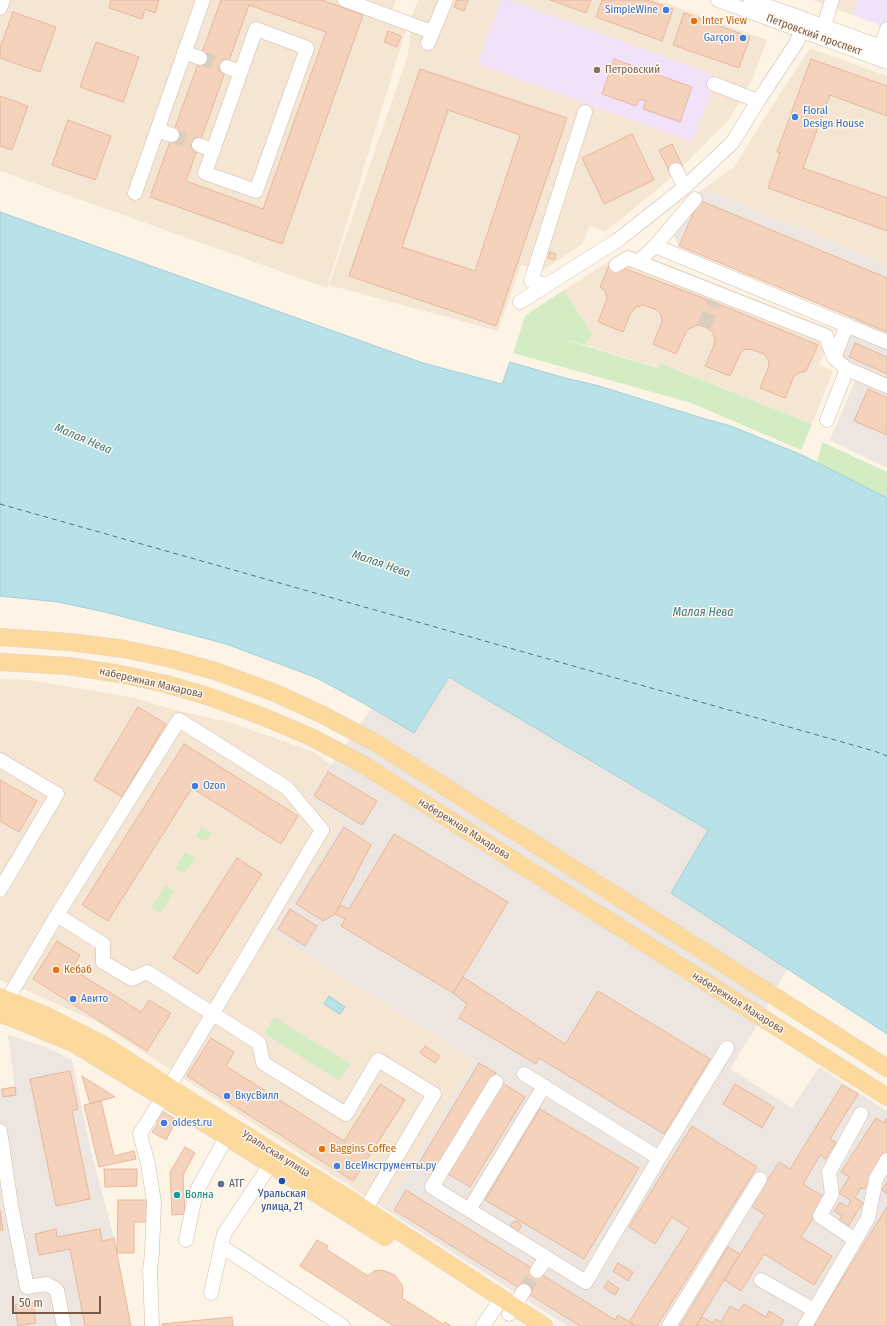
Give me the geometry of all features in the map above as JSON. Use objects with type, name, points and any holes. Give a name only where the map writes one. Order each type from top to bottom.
[{"type":"main road","points":[[0,637],[70,642],[124,649],[172,659],[215,671],[273,692],[322,714],[376,743],[887,1068]]},
{"type":"main road","name":"набережная Макарова","points":[[0,662],[68,666],[120,674],[166,684],[208,696],[311,737],[362,764],[887,1097]]},
{"type":"main road","name":"Уральская улица","points":[[3,1006],[81,1032],[104,1045],[166,1092],[230,1133],[365,1210],[505,1307],[527,1326]]},
{"type":"main road","name":"Уральская улица","points":[[230,1133],[270,1165],[505,1307],[544,1326]]},
{"type":"street","points":[[0,8],[3,0]]},
{"type":"street","points":[[135,193],[203,0]]},
{"type":"street","points":[[345,0],[430,38],[446,0]]},
{"type":"street","name":"Петровский проспект","points":[[720,0],[803,25],[883,54]]},
{"type":"street","name":"Петровский проспект","points":[[751,0],[803,25],[824,26],[883,54]]},
{"type":"street","points":[[824,26],[832,0]]},
{"type":"street","points":[[520,302],[618,240],[685,187],[732,143],[797,42],[803,25]]},
{"type":"street","points":[[883,54],[887,29]]},
{"type":"street","points":[[256,30],[307,48],[256,191],[205,173],[240,72],[256,30]]},
{"type":"street","points":[[184,52],[200,58]]},
{"type":"street","points":[[227,67],[240,72]]},
{"type":"street","points":[[714,84],[758,101]]},
{"type":"street","points":[[547,285],[531,281],[585,112]]},
{"type":"street","points":[[157,130],[172,135]]},
{"type":"street","points":[[199,145],[213,150]]},
{"type":"street","points":[[676,170],[685,187]]},
{"type":"street","points":[[638,262],[655,246],[695,200]]},
{"type":"street","points":[[655,246],[887,342]]},
{"type":"street","points":[[616,265],[628,258],[716,298],[815,337],[826,336],[834,358],[847,369],[887,386]]},
{"type":"street","points":[[834,358],[847,325]]},
{"type":"street","points":[[827,420],[847,369]]},
{"type":"street","points":[[3,1006],[179,720],[287,788],[322,830],[140,1134],[148,1164],[154,1202],[150,1270],[152,1326]]},
{"type":"street","points":[[0,760],[57,794],[0,890]]},
{"type":"street","points":[[57,916],[103,944],[103,962],[132,979],[147,972],[213,1013],[259,1043],[263,1063],[346,1114],[378,1060],[434,1094],[365,1210]]},
{"type":"street","points":[[496,1082],[432,1187],[586,1282],[659,1158],[727,1048]]},
{"type":"street","points":[[524,1074],[659,1158]]},
{"type":"street","points":[[469,1210],[544,1086]]},
{"type":"street","points":[[855,1240],[820,1216],[832,1194],[830,1172],[861,1114]]},
{"type":"street","points":[[0,1131],[11,1205],[27,1287],[47,1284],[58,1290],[64,1326]]},
{"type":"street","points":[[186,1240],[196,1192],[230,1133]]},
{"type":"street","points":[[805,1326],[868,1218],[876,1179],[887,1160]]},
{"type":"street","points":[[211,1293],[224,1234],[270,1165]]},
{"type":"street","points":[[669,1326],[760,1179]]},
{"type":"street","points":[[221,1246],[343,1326]]},
{"type":"street","points":[[537,1271],[546,1258]]},
{"type":"street","points":[[761,1280],[814,1310]]},
{"type":"street","points":[[483,1326],[524,1291]]},
{"type":"shaded area","points":[[0,0],[396,0],[392,11],[410,17],[327,288],[0,171]]},
{"type":"shaded area","points":[[418,0],[657,0],[767,40],[753,78],[728,121],[671,178],[605,232],[590,225],[582,244],[542,271],[521,265],[498,331],[329,285],[408,54],[412,16]]},
{"type":"shaded area","name":"Петровский","points":[[501,0],[509,0],[717,76],[692,142],[478,64]]},
{"type":"shaded area","points":[[812,0],[858,0],[853,15]]},
{"type":"shaded area","points":[[858,0],[887,0],[887,28],[853,15]]},
{"type":"shaded area","points":[[810,48],[887,76],[887,264],[703,189],[734,167]]},
{"type":"shaded area","points":[[703,189],[887,264],[887,468],[830,440],[861,367],[840,358],[856,319],[679,246],[672,232],[692,197]]},
{"type":"shaded area","points":[[628,249],[834,330],[819,365],[833,371],[812,424],[661,363],[658,368],[586,345],[521,327],[525,317],[529,313]]},
{"type":"shaded area","points":[[449,677],[708,830],[671,893],[787,969],[756,1027],[730,1069],[792,1108],[819,1067],[887,1111],[887,1326],[567,1326],[385,1209],[475,1060],[272,933],[344,820],[309,799],[331,765],[372,708],[414,733]]},
{"type":"shaded area","points":[[0,679],[28,680],[135,698],[175,710],[229,722],[314,752],[331,765],[309,799],[344,820],[272,933],[475,1060],[385,1209],[97,1022],[0,980]]},
{"type":"shaded area","points":[[8,1035],[46,1047],[72,1060],[90,1147],[114,1238],[131,1326],[0,1326],[0,1089],[15,1087]]},
{"type":"green space","points":[[564,290],[592,334],[586,345],[554,336],[657,368],[660,363],[812,424],[801,450],[691,403],[513,353],[525,317]]},
{"type":"green space","points":[[822,442],[887,472],[887,501],[816,466]]},
{"type":"green space","points":[[202,827],[211,833],[205,842],[196,836]]},
{"type":"green space","points":[[185,852],[195,858],[184,874],[175,869]]},
{"type":"green space","points":[[165,885],[174,891],[160,913],[151,907]]},
{"type":"green space","points":[[274,1017],[350,1064],[339,1081],[264,1033]]},
{"type":"water","name":"Малая Нева","points":[[0,212],[423,363],[502,384],[510,362],[565,378],[596,385],[731,426],[802,455],[887,498],[887,1034],[671,893],[708,830],[449,677],[414,733],[317,678],[226,644],[105,612],[58,602],[0,596]]},
{"type":"water","points":[[329,996],[345,1007],[340,1014],[324,1004]]},
{"type":"building","points":[[111,0],[159,0],[155,13],[145,9],[142,19],[109,8]]},
{"type":"building","points":[[221,0],[322,0],[363,15],[282,244],[150,197]],"holes":[[[249,5],[326,32],[263,209],[186,181]]]},
{"type":"building","points":[[457,0],[468,0],[464,11],[454,7]]},
{"type":"building","points":[[550,0],[591,0],[586,13]]},
{"type":"building","points":[[602,0],[647,0],[673,9],[662,41],[596,17]]},
{"type":"building","points":[[13,12],[56,27],[40,72],[0,58],[0,48]]},
{"type":"building","points":[[684,13],[750,37],[739,68],[673,45]]},
{"type":"building","points":[[388,31],[401,36],[397,47],[384,42]]},
{"type":"building","points":[[96,42],[139,57],[123,102],[80,87]]},
{"type":"building","points":[[614,59],[692,87],[680,122],[643,109],[646,101],[639,99],[636,106],[602,94]]},
{"type":"building","points":[[811,59],[887,86],[887,116],[830,95],[803,168],[887,198],[887,231],[768,188],[780,153],[777,152]]},
{"type":"building","points":[[420,69],[567,118],[496,326],[349,276]],"holes":[[[448,110],[520,135],[475,271],[402,247]]]},
{"type":"building","points":[[0,96],[28,106],[12,150],[0,146]]},
{"type":"building","points":[[68,120],[111,136],[95,180],[52,165]]},
{"type":"building","points":[[632,134],[654,180],[604,204],[582,158]]},
{"type":"building","points":[[672,144],[683,167],[670,173],[659,150]]},
{"type":"building","points":[[699,200],[887,278],[887,332],[679,246]]},
{"type":"building","points":[[550,252],[556,254],[554,260],[548,258]]},
{"type":"building","points":[[610,263],[714,302],[818,345],[806,371],[798,373],[794,376],[785,398],[760,388],[769,366],[768,359],[764,354],[751,349],[743,350],[730,376],[705,366],[715,340],[713,333],[706,327],[697,325],[689,329],[686,332],[676,354],[653,344],[662,322],[661,315],[657,310],[643,305],[636,307],[630,314],[623,332],[598,322],[607,299],[605,291],[600,287]]},
{"type":"building","points":[[855,343],[887,357],[887,374],[849,357]]},
{"type":"building","points":[[868,389],[887,398],[887,435],[854,421]]},
{"type":"building","points":[[138,707],[166,724],[122,797],[94,780]]},
{"type":"building","points":[[184,744],[298,816],[281,844],[192,788],[108,921],[82,905]]},
{"type":"building","points":[[328,772],[377,801],[362,825],[314,796]]},
{"type":"building","points":[[0,780],[37,801],[19,832],[0,821]]},
{"type":"building","points":[[344,827],[371,845],[335,914],[323,921],[296,904]]},
{"type":"building","points":[[394,834],[508,902],[453,993],[341,926],[345,919],[335,914],[341,905],[349,909]]},
{"type":"building","points":[[237,858],[262,874],[198,974],[173,958]]},
{"type":"building","points":[[290,909],[317,926],[305,946],[278,929]]},
{"type":"building","points":[[57,941],[80,955],[72,969],[141,1012],[149,1000],[171,1013],[147,1051],[33,979]]},
{"type":"building","points":[[463,977],[565,1044],[598,991],[710,1059],[664,1134],[539,1058],[536,1064],[459,1018],[467,1004],[453,993]]},
{"type":"building","points":[[211,1038],[234,1052],[226,1066],[344,1141],[380,1084],[405,1100],[353,1181],[187,1076]]},
{"type":"building","points":[[425,1046],[440,1056],[435,1063],[420,1053]]},
{"type":"building","points":[[479,1063],[496,1073],[436,1173],[419,1163]]},
{"type":"building","points":[[70,1071],[78,1109],[72,1111],[90,1199],[56,1206],[30,1079]]},
{"type":"building","points":[[82,1076],[115,1097],[90,1104]]},
{"type":"building","points":[[501,1082],[525,1097],[470,1187],[445,1172]]},
{"type":"building","points":[[735,1084],[774,1107],[762,1128],[723,1104]]},
{"type":"building","points":[[842,1085],[858,1094],[830,1139],[836,1142],[825,1159],[820,1155],[803,1184],[826,1198],[801,1237],[832,1256],[814,1285],[764,1254],[741,1291],[724,1280],[765,1215],[751,1206],[779,1162],[790,1169]]},
{"type":"building","points":[[15,1087],[16,1095],[3,1097],[2,1089]]},
{"type":"building","points":[[101,1101],[114,1156],[134,1151],[136,1159],[99,1167],[84,1105]]},
{"type":"building","points":[[540,1109],[639,1168],[584,1259],[485,1200]]},
{"type":"building","points":[[160,1110],[177,1120],[166,1140],[152,1132],[158,1123],[154,1120]]},
{"type":"building","points":[[876,1118],[884,1123],[887,1118],[887,1153],[864,1189],[861,1188],[855,1197],[863,1203],[847,1228],[838,1222],[842,1216],[834,1211],[840,1202],[847,1207],[851,1201],[839,1193],[849,1177],[841,1172]]},
{"type":"building","points":[[692,1126],[757,1167],[657,1326],[636,1326],[629,1322],[689,1228],[672,1217],[655,1244],[629,1227]]},
{"type":"building","name":"Волна","points":[[185,1147],[195,1153],[183,1175],[185,1214],[172,1215],[170,1172]]},
{"type":"building","points":[[104,1169],[137,1169],[137,1186],[105,1187]]},
{"type":"building","points":[[887,1182],[887,1194],[882,1190]]},
{"type":"building","points":[[406,1190],[615,1320],[618,1315],[636,1326],[580,1326],[394,1210]]},
{"type":"building","points":[[118,1200],[147,1200],[147,1222],[134,1222],[134,1253],[117,1253]]},
{"type":"building","points":[[887,1207],[887,1326],[813,1326]]},
{"type":"building","points":[[0,1211],[3,1230],[0,1230]]},
{"type":"building","points":[[514,1221],[518,1221],[520,1222],[520,1230],[514,1231],[511,1228],[511,1224]]},
{"type":"building","points":[[56,1229],[57,1237],[100,1229],[102,1241],[114,1238],[131,1326],[85,1326],[70,1249],[39,1255],[35,1234]]},
{"type":"building","points":[[317,1240],[328,1246],[326,1249],[368,1276],[374,1271],[380,1270],[395,1275],[402,1285],[402,1298],[443,1324],[445,1322],[451,1326],[393,1326],[300,1266]]},
{"type":"building","points":[[728,1247],[740,1254],[696,1326],[680,1326]]},
{"type":"building","points":[[618,1263],[633,1272],[628,1281],[613,1271]]},
{"type":"building","points":[[608,1281],[619,1289],[615,1295],[604,1288]]},
{"type":"building","points":[[33,1303],[36,1323],[18,1326],[15,1305]]},
{"type":"building","points":[[744,1304],[766,1317],[769,1311],[784,1320],[781,1326],[696,1326],[702,1317],[713,1323],[716,1319],[721,1322],[730,1306],[739,1311]]},
{"type":"building","points":[[232,1317],[233,1326],[163,1326],[162,1324]]},
{"type":"ferry route","points":[[0,504],[874,751],[887,756]]},
{"type":"tunnel","points":[[200,58],[227,67]]},
{"type":"tunnel","points":[[172,135],[199,145]]},
{"type":"tunnel","points":[[704,326],[714,302]]},
{"type":"tunnel","points":[[524,1291],[537,1271]]},
{"type":"place","name":"SimpleWine","points":[[666,10]]},
{"type":"place","name":"Inter View","points":[[694,21]]},
{"type":"place","name":"Garçon","points":[[743,38]]},
{"type":"place","name":"Петровский","points":[[597,70]]},
{"type":"place","name":"Floral Design House","points":[[795,117]]},
{"type":"place","name":"Ozon","points":[[195,786]]},
{"type":"place","name":"Кебаб","points":[[56,970]]},
{"type":"place","name":"Авито","points":[[73,999]]},
{"type":"place","name":"ВкусВилл","points":[[227,1096]]},
{"type":"place","name":"oldest.ru","points":[[164,1123]]},
{"type":"place","name":"Baggins Coffee","points":[[322,1149]]},
{"type":"place","name":"ВсеИнструменты.ру","points":[[337,1166]]},
{"type":"place","name":"Уральская улица, 21","points":[[282,1181]]},
{"type":"place","name":"АТГ","points":[[221,1184]]},
{"type":"place","name":"Волна","points":[[177,1195]]}]
